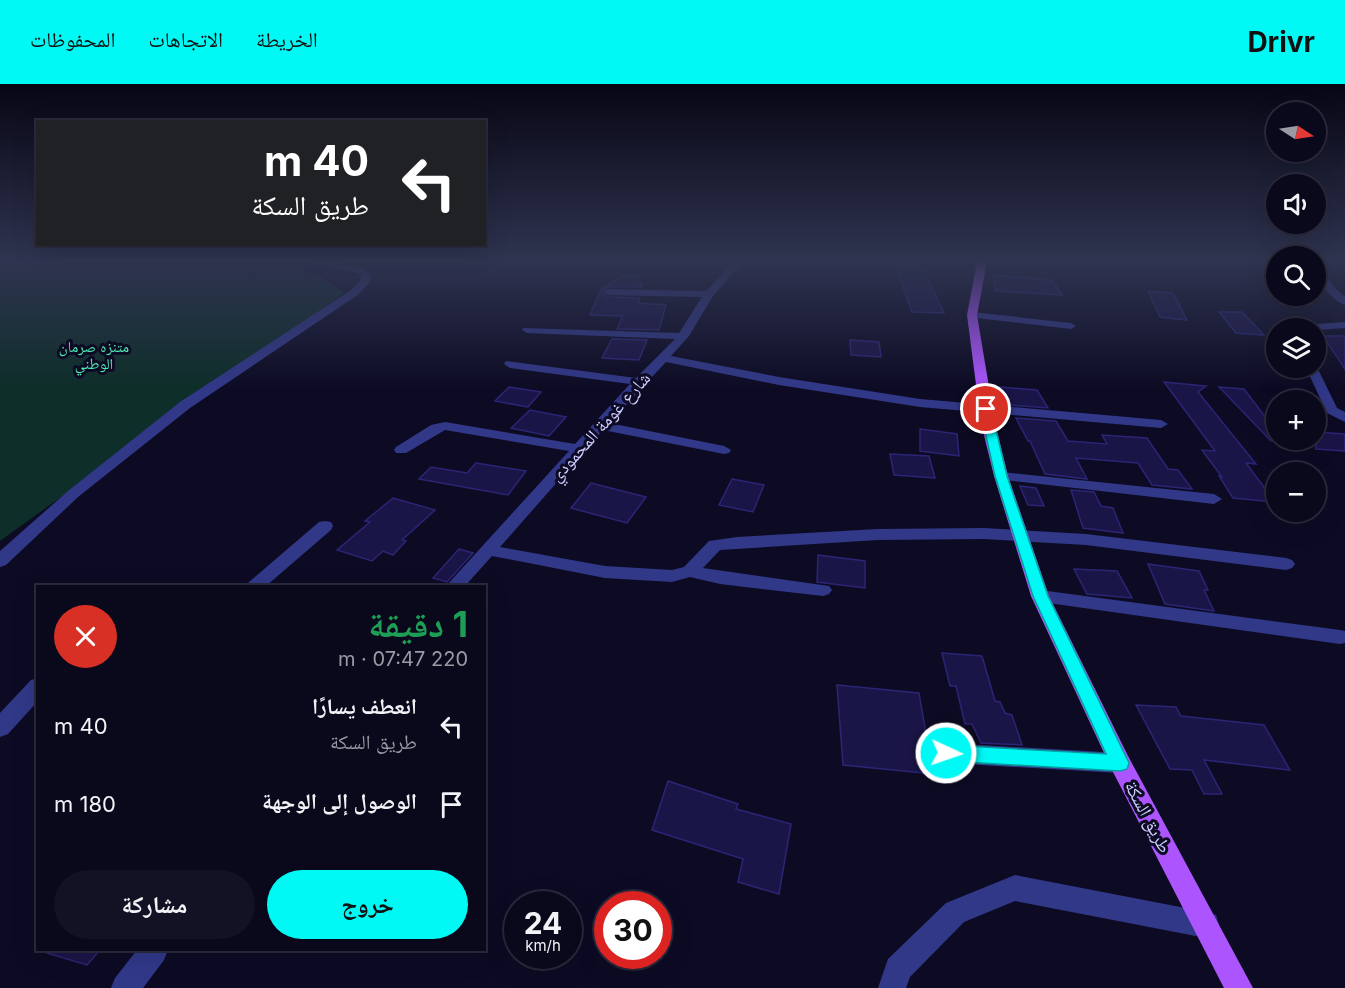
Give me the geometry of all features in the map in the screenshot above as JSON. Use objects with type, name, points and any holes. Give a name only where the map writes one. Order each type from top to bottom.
[{"type":"main road","name":"طريق السكة","points":[[974,304],[972,315],[986,409],[1001,476],[1040,596],[1120,763],[1239,988]]},
{"type":"street","points":[[0,561],[73,494],[185,405],[337,304]]},
{"type":"street","name":"شارع غومة المحمودي","points":[[456,585],[663,358],[682,336],[702,304]]},
{"type":"street","points":[[972,315],[1071,326]]},
{"type":"street","points":[[1326,326],[1345,325]]},
{"type":"street","points":[[527,330],[682,336]]},
{"type":"street","points":[[663,358],[779,381],[920,403],[1161,424]]},
{"type":"street","points":[[510,364],[639,382]]},
{"type":"street","points":[[1317,378],[1332,410],[1345,418]]},
{"type":"street","points":[[401,450],[436,428],[445,426],[580,449]]},
{"type":"street","points":[[601,426],[724,450]]},
{"type":"street","points":[[1001,476],[1215,499]]},
{"type":"street","points":[[256,585],[325,526]]},
{"type":"street","points":[[690,571],[715,545],[910,533],[1019,535],[1139,546],[1286,564]]},
{"type":"street","points":[[488,550],[605,572],[672,576],[690,571],[720,578],[823,590]]},
{"type":"street","points":[[1040,596],[1340,637]]},
{"type":"street","points":[[0,728],[36,688]]},
{"type":"street","points":[[946,753],[1120,763]]},
{"type":"street","points":[[892,988],[897,969],[955,912],[1015,888],[1206,925]]},
{"type":"street","points":[[125,988],[153,951]]},
{"type":"green space","name":"متنزه صرمان الوطني","points":[[0,304],[328,304],[0,541]]},
{"type":"building","points":[[595,304],[666,305],[659,330],[617,329],[623,316],[590,315]]},
{"type":"building","points":[[909,304],[940,304],[944,313],[912,312]]},
{"type":"building","points":[[1154,304],[1179,304],[1187,320],[1160,317]]},
{"type":"building","points":[[1219,312],[1242,312],[1264,335],[1236,333]]},
{"type":"building","points":[[1326,336],[1345,336],[1345,369],[1326,340]]},
{"type":"building","points":[[612,339],[647,340],[639,360],[602,358]]},
{"type":"building","points":[[850,340],[879,342],[881,357],[851,355]]},
{"type":"building","points":[[1164,382],[1206,386],[1198,392],[1256,464],[1246,463],[1266,490],[1266,501],[1233,498],[1219,476],[1222,477],[1202,450],[1215,451]]},
{"type":"building","points":[[509,387],[541,392],[528,407],[495,401]]},
{"type":"building","points":[[1000,387],[1037,390],[1048,408],[1009,405]]},
{"type":"building","points":[[1219,387],[1244,389],[1266,418],[1266,436]]},
{"type":"building","points":[[530,410],[566,417],[549,436],[511,428]]},
{"type":"building","points":[[1016,418],[1056,421],[1068,441],[1107,444],[1102,435],[1147,438],[1168,469],[1178,470],[1192,489],[1152,485],[1138,463],[1076,458],[1087,479],[1045,474],[1030,441]]},
{"type":"building","points":[[920,429],[957,434],[959,456],[920,451]]},
{"type":"building","points":[[1326,433],[1345,434],[1345,451],[1326,450]]},
{"type":"building","points":[[890,454],[929,456],[935,478],[894,475]]},
{"type":"building","points":[[476,463],[526,471],[508,495],[419,479],[431,467],[467,473]]},
{"type":"building","points":[[732,479],[764,485],[753,512],[719,505]]},
{"type":"building","points":[[591,483],[646,497],[627,523],[571,508]]},
{"type":"building","points":[[1020,486],[1036,488],[1044,506],[1028,505]]},
{"type":"building","points":[[1071,490],[1094,492],[1101,506],[1113,508],[1123,533],[1083,528]]},
{"type":"building","points":[[393,498],[435,510],[402,540],[406,541],[393,555],[383,551],[372,561],[337,550],[370,522],[365,521]]},
{"type":"building","points":[[459,549],[473,553],[447,582],[433,578]]},
{"type":"building","points":[[818,555],[865,561],[865,588],[817,582]]},
{"type":"building","points":[[1148,564],[1199,571],[1208,590],[1204,590],[1214,611],[1165,604]]},
{"type":"building","points":[[1074,569],[1117,571],[1132,598],[1087,594]]},
{"type":"building","points":[[942,653],[982,656],[995,701],[1000,702],[1005,713],[1012,715],[1022,745],[981,743],[972,724],[965,724],[956,686],[950,686]]},
{"type":"building","points":[[837,685],[919,693],[933,774],[843,765]]},
{"type":"building","points":[[1136,705],[1176,707],[1181,716],[1264,725],[1290,770],[1204,760],[1222,794],[1204,794],[1192,770],[1170,769]]},
{"type":"building","points":[[668,781],[738,804],[736,809],[791,824],[779,894],[738,882],[743,859],[652,830]]},
{"type":"building","points":[[48,951],[99,951],[87,965],[47,953]]},
{"type":"route","points":[[946,753],[1120,763],[1040,596],[1001,476],[986,409]]}]
